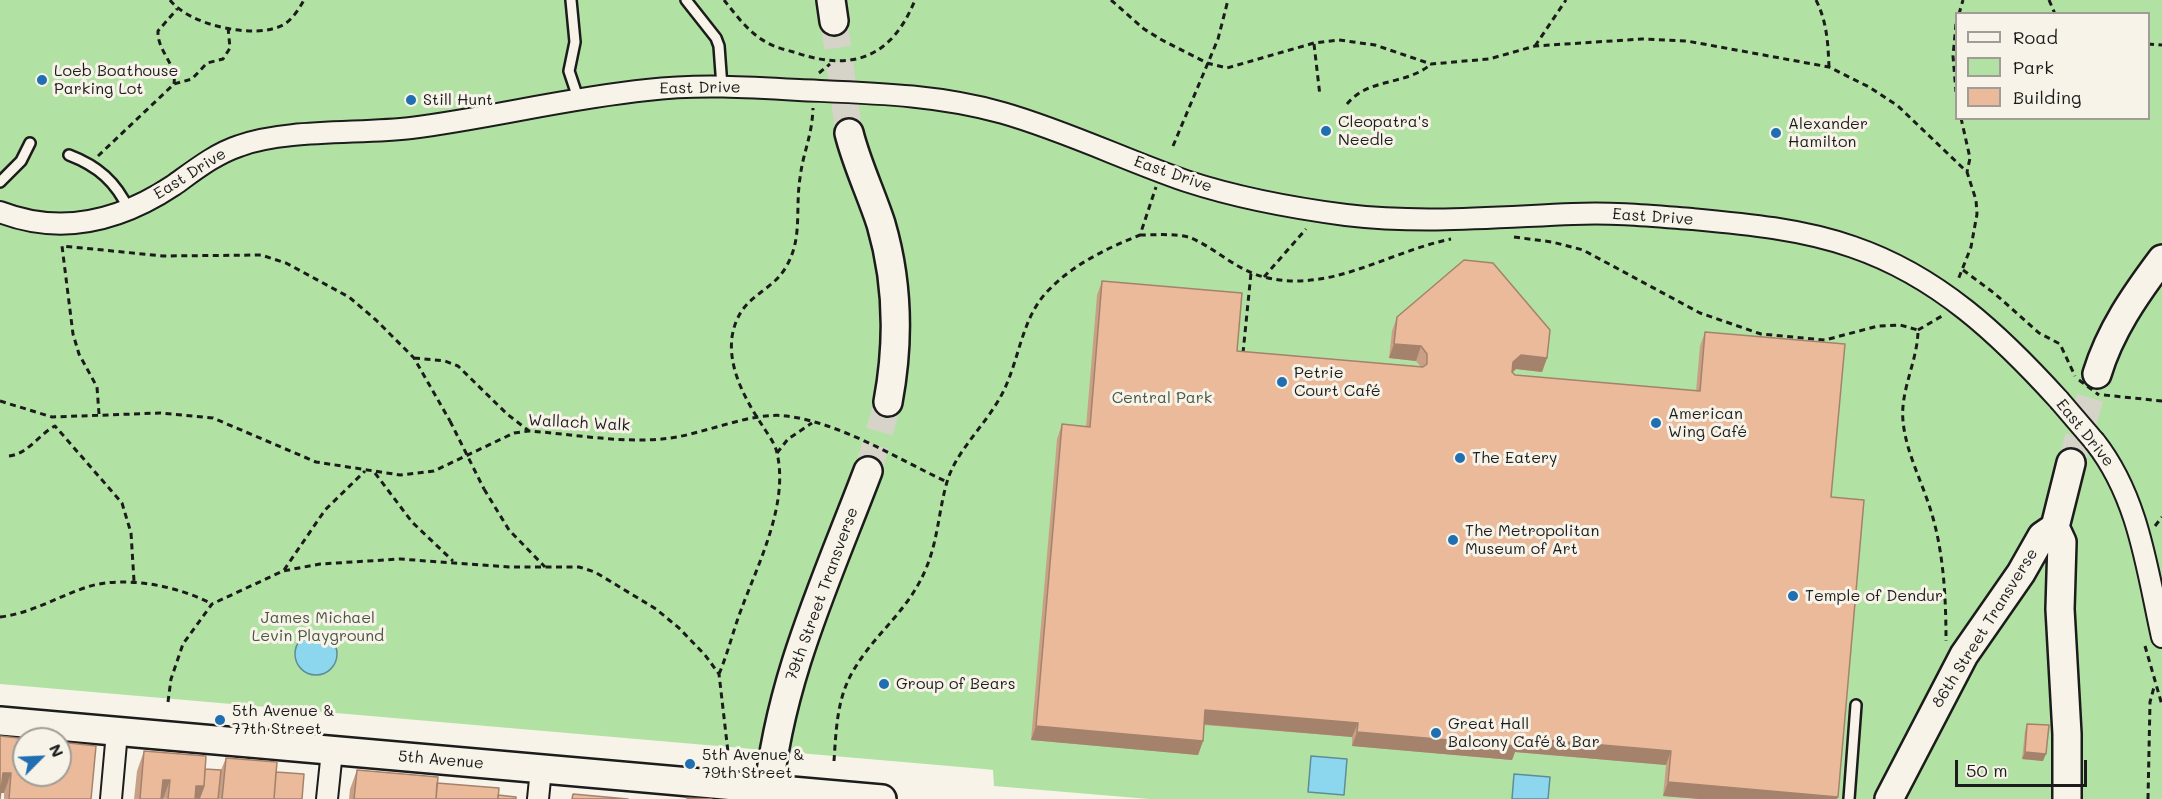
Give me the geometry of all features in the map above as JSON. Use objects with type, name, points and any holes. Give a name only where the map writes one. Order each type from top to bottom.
[{"type":"main road","points":[[849,133],[881,225],[891,273],[896,342],[888,402]]},
{"type":"main road","points":[[2092,383],[2120,321],[2162,259]]},
{"type":"main road","name":"86th Street Transverse","points":[[2067,799],[2067,734],[2060,609],[2062,542],[2055,527],[2071,463]]},
{"type":"main road","name":"79th Street Transverse","points":[[768,794],[779,718],[794,663],[868,471]]},
{"type":"main road","name":"86th Street Transverse","points":[[1889,799],[1964,656],[2021,573],[2042,536],[2055,527]]},
{"type":"main road","name":"5th Avenue","points":[[0,722],[541,769],[768,794],[882,799]]},
{"type":"street","name":"East Drive","points":[[0,212],[31,222],[58,225],[89,222],[130,210],[213,158],[246,143],[276,138],[407,128],[578,99],[667,88],[722,87],[902,95],[974,105],[1044,126],[1192,183],[1318,211],[1370,218],[1426,220],[1628,214],[1744,224],[1829,240],[1897,264],[1951,298],[1994,332],[2059,400],[2095,442],[2117,472],[2132,509],[2153,637]]},
{"type":"street","points":[[111,799],[117,732]]},
{"type":"street","points":[[327,799],[332,751]]},
{"type":"street","points":[[538,799],[541,769]]},
{"type":"lane","points":[[571,0],[575,42],[569,71],[578,99]]},
{"type":"lane","points":[[686,0],[716,38],[722,87]]},
{"type":"lane","points":[[0,182],[21,161],[30,143]]},
{"type":"lane","points":[[69,155],[90,163],[113,183],[130,210]]},
{"type":"lane","points":[[1849,799],[1856,705]]},
{"type":"path","points":[[170,0],[177,9],[197,20],[258,31],[277,27],[291,19],[304,0]]},
{"type":"path","points":[[1111,0],[1144,29],[1207,63],[1227,68],[1314,43],[1359,41],[1431,64],[1489,59],[1535,46],[1612,40],[1687,41],[1829,67],[1869,87],[1898,106],[1967,172],[1976,200],[1977,214],[1971,246],[1958,280]]},
{"type":"path","points":[[1173,146],[1218,39],[1228,0]]},
{"type":"path","points":[[1535,46],[1566,0]]},
{"type":"path","points":[[1816,0],[1823,15],[1828,39],[1829,67]]},
{"type":"path","points":[[174,84],[173,70],[162,51],[158,31],[177,9]]},
{"type":"path","points":[[90,163],[174,84],[192,79],[207,63],[223,59],[227,54],[228,27]]},
{"type":"path","points":[[1955,35],[1953,56],[1955,80]]},
{"type":"path","points":[[1314,43],[1320,96]]},
{"type":"path","points":[[1347,104],[1362,90],[1379,83],[1408,78],[1422,72],[1431,64]]},
{"type":"path","points":[[728,752],[719,674],[732,643],[740,611],[766,546],[778,487],[777,453],[736,376],[731,355],[732,335],[744,306],[785,269],[793,253],[799,232],[800,176],[812,131],[813,100]]},
{"type":"path","points":[[1961,120],[1970,159],[1967,172]]},
{"type":"path","points":[[1140,235],[1156,186]]},
{"type":"path","points":[[1264,277],[1304,232],[1318,211]]},
{"type":"path","points":[[834,761],[843,694],[851,673],[897,618],[918,585],[928,564],[947,482],[958,458],[994,410],[1004,390],[1028,322],[1045,295],[1061,278],[1103,250],[1140,235],[1188,237],[1251,273],[1297,281],[1329,279],[1403,252],[1452,239]]},
{"type":"path","points":[[1503,237],[1534,238],[1583,250],[1700,312],[1761,334],[1825,340],[1878,326],[1900,324],[1918,330]]},
{"type":"path","points":[[99,415],[97,387],[80,354],[73,334],[62,246],[163,256],[261,255],[286,263],[349,297],[414,358],[450,421],[484,489],[509,530],[545,567]]},
{"type":"path","points":[[1963,270],[1994,293],[2039,333],[2060,345],[2092,383],[2162,401]]},
{"type":"path","points":[[1244,353],[1251,273]]},
{"type":"path","points":[[1940,315],[1918,330],[1903,421],[1909,448],[1935,527],[1943,580],[1946,648]]},
{"type":"path","points":[[414,358],[445,361],[458,366],[507,414],[530,431]]},
{"type":"path","name":"Wallach Walk","points":[[0,401],[52,417],[175,414],[213,418],[316,462],[375,473],[426,474],[449,466],[514,433],[530,431],[660,440],[699,434],[757,417],[787,416],[813,422],[854,437],[947,482]]},
{"type":"path","points":[[52,417],[55,426],[122,503],[131,533],[134,581]]},
{"type":"path","points":[[777,453],[793,435],[813,422]]},
{"type":"path","points":[[9,456],[20,455],[43,432],[55,426]]},
{"type":"path","points":[[283,571],[325,510],[365,471]]},
{"type":"path","points":[[375,473],[412,522],[453,562]]},
{"type":"path","points":[[2155,528],[2162,517]]},
{"type":"path","points":[[168,702],[171,679],[183,644],[212,604],[283,571],[320,564],[364,560],[579,567],[595,572],[636,596],[679,628],[719,674]]},
{"type":"path","points":[[0,617],[37,609],[88,587],[134,581],[192,593],[212,604]]},
{"type":"path","points":[[2148,799],[2150,702],[2154,685],[2153,637]]},
{"type":"path","points":[[2154,685],[2162,705]]},
{"type":"green space","name":"Central Park","points":[[0,0],[2162,0],[2162,799],[1149,799],[994,786],[993,770],[0,684]]},
{"type":"water","points":[[316,633],[331,639],[337,654],[331,669],[316,675],[301,669],[295,654],[301,639]]},
{"type":"water","points":[[1311,756],[1347,759],[1344,795],[1308,792]]},
{"type":"water","points":[[1514,774],[1550,777],[1548,799],[1512,799]]},
{"type":"building","name":"The Metropolitan Museum of Art","points":[[1464,260],[1493,263],[1550,330],[1547,358],[1521,355],[1513,362],[1512,372],[1515,375],[1700,391],[1705,332],[1845,344],[1831,497],[1864,500],[1838,797],[1668,782],[1671,751],[1518,737],[1517,746],[1357,732],[1358,723],[1205,710],[1203,741],[1036,726],[1062,424],[1090,427],[1102,281],[1242,293],[1237,351],[1423,367],[1427,364],[1427,354],[1421,346],[1394,344],[1397,317]]},
{"type":"building","points":[[2027,724],[2049,725],[2046,754],[2025,752]]},
{"type":"building","points":[[0,736],[12,737],[12,787],[72,787],[72,743],[96,746],[91,799],[9,799],[11,773],[3,773],[0,799]]},
{"type":"building","points":[[144,751],[206,756],[204,786],[196,786],[195,799],[168,799],[170,780],[163,780],[161,799],[140,799]]},
{"type":"building","points":[[226,758],[277,762],[274,799],[222,799]]},
{"type":"building","points":[[205,769],[221,770],[218,799],[199,799],[204,786]]},
{"type":"building","points":[[357,770],[438,777],[436,799],[354,799]]},
{"type":"building","points":[[276,772],[304,774],[302,799],[274,799]]},
{"type":"building","points":[[437,783],[499,788],[498,799],[436,799]]},
{"type":"building","points":[[573,794],[628,799],[572,799]]},
{"type":"building","points":[[498,795],[516,797],[516,799],[498,799]]},
{"type":"tunnel","points":[[834,21],[849,133]]},
{"type":"tunnel","points":[[2071,463],[2097,374]]},
{"type":"tunnel","points":[[868,471],[888,402]]},
{"type":"place","name":"Loeb Boathouse Parking Lot","points":[[42,80]]},
{"type":"place","name":"Still Hunt","points":[[411,100]]},
{"type":"place","name":"Cleopatra's Needle","points":[[1326,131]]},
{"type":"place","name":"Alexander Hamilton","points":[[1776,133]]},
{"type":"place","name":"Petrie Court Café","points":[[1282,382]]},
{"type":"place","name":"American Wing Café","points":[[1656,423]]},
{"type":"place","name":"The Eatery","points":[[1460,458]]},
{"type":"place","name":"The Metropolitan Museum of Art","points":[[1453,540]]},
{"type":"place","name":"Temple of Dendur","points":[[1793,596]]},
{"type":"place","name":"Group of Bears","points":[[884,684]]},
{"type":"place","name":"5th Avenue & 77th Street","points":[[220,720]]},
{"type":"place","name":"Great Hall Balcony Café & Bar","points":[[1436,733]]},
{"type":"place","name":"5th Avenue & 79th Street","points":[[690,764]]},
{"type":"park label","name":"James Michael Levin Playground","points":[[318,627]]}]
